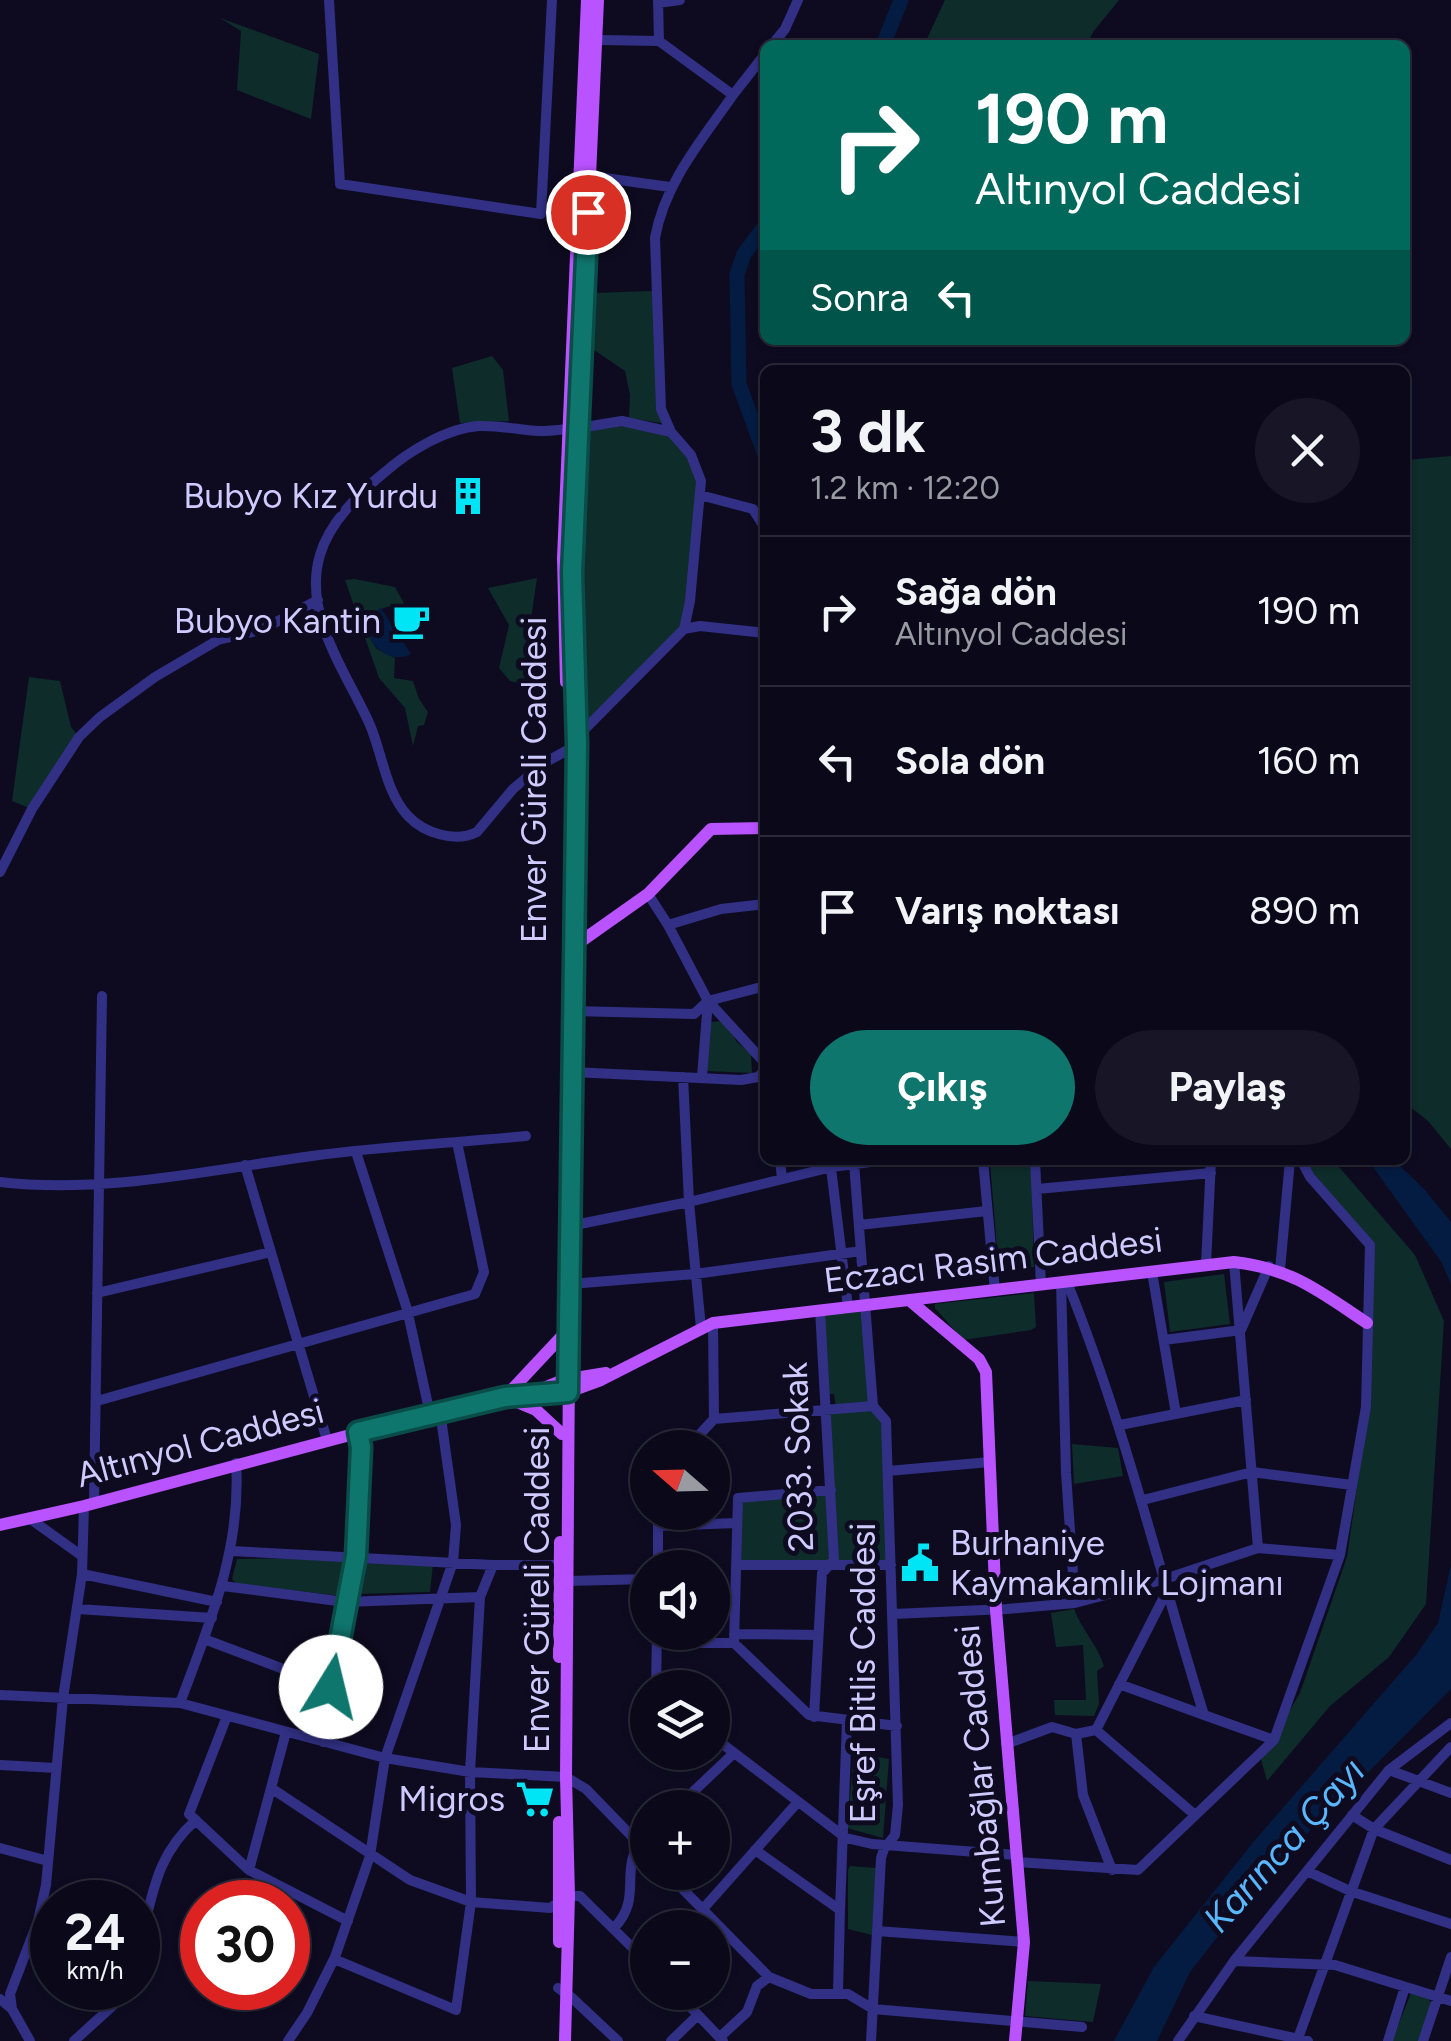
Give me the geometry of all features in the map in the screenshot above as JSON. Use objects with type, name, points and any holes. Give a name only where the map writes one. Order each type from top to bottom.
[{"type":"main road","name":"Enver Güreli Caddesi","points":[[566,1343],[573,1011],[573,428],[587,0]]},
{"type":"main road","name":"Enver Güreli Caddesi","points":[[573,428],[598,0]]},
{"type":"main road","name":"Enver Güreli Caddesi","points":[[562,1776],[568,1581],[566,1343],[573,748]]},
{"type":"main road","points":[[573,947],[648,894],[711,829],[760,828]]},
{"type":"main road","name":"Eczacı Rasim Caddesi","points":[[566,1386],[621,1370],[707,1326],[1234,1262],[1275,1268],[1295,1276],[1367,1322]]},
{"type":"main road","name":"Kumbağlar Caddesi","points":[[909,1300],[984,1364],[996,1610],[1024,1942],[1014,2041]]},
{"type":"main road","points":[[562,1434],[536,1410],[505,1397],[566,1343],[584,1370],[602,1377],[568,1410]]},
{"type":"main road","name":"Enver Güreli Caddesi","points":[[561,2041],[564,1900],[559,1565],[566,1386]]},
{"type":"main road","name":"Altınyol Caddesi","points":[[0,1524],[89,1505],[435,1412],[566,1386]]},
{"type":"street","points":[[329,0],[340,184],[541,214],[552,0]]},
{"type":"street","points":[[659,41],[658,2],[680,0]]},
{"type":"street","points":[[776,40],[798,0]]},
{"type":"street","points":[[601,40],[659,41],[733,95]]},
{"type":"street","points":[[684,629],[701,481],[692,455],[671,432],[661,408],[655,238],[670,187],[760,60]]},
{"type":"street","points":[[590,176],[670,187]]},
{"type":"street","points":[[671,432],[622,421],[543,431],[466,427],[445,434],[386,471],[330,532],[319,556],[318,600],[340,670],[370,724],[394,792],[405,814],[427,830],[453,838],[467,837],[477,832],[532,771],[573,748],[582,732],[684,629],[700,626],[760,632]]},
{"type":"street","points":[[700,495],[753,510],[760,520]]},
{"type":"street","points":[[0,872],[32,809],[78,737],[100,717],[154,677],[218,640],[262,630],[318,600]]},
{"type":"street","points":[[648,894],[708,1001],[760,1060]]},
{"type":"street","points":[[668,925],[722,909],[760,905]]},
{"type":"street","points":[[573,1011],[694,1014],[708,1001],[760,987]]},
{"type":"street","points":[[12,2009],[10,1994],[38,1922],[48,1860],[63,1698],[89,1505],[97,1401],[96,1185],[102,996]]},
{"type":"street","points":[[702,1077],[708,1001]]},
{"type":"street","points":[[572,1072],[741,1080],[760,1075]]},
{"type":"street","points":[[683,1077],[695,1274],[707,1326],[714,1419]]},
{"type":"street","points":[[0,1182],[42,1187],[96,1185],[356,1152],[526,1136]]},
{"type":"street","points":[[97,1401],[475,1294],[484,1272],[457,1142]]},
{"type":"street","points":[[288,2041],[334,1959],[370,1856],[385,1758],[443,1598],[453,1562],[456,1525],[435,1412],[356,1152]]},
{"type":"street","points":[[781,1165],[782,1178]]},
{"type":"street","points":[[570,1226],[689,1202],[828,1165]]},
{"type":"street","points":[[831,1165],[848,1307]]},
{"type":"street","name":"Eşref Bitlis Caddesi","points":[[854,1165],[874,1406],[886,1421],[897,1726],[898,1805],[895,1834],[881,1858],[871,2041]]},
{"type":"street","points":[[983,1165],[995,1291]]},
{"type":"street","points":[[1036,1165],[1041,1285]]},
{"type":"street","points":[[1206,1265],[1212,1165]]},
{"type":"street","points":[[1241,1330],[1275,1268],[1289,1165]]},
{"type":"street","points":[[730,1750],[842,1836],[886,1845],[1138,1870],[1274,1740],[1340,1555],[1366,1407],[1370,1244],[1310,1178],[1304,1165]]},
{"type":"street","points":[[245,1166],[327,1440]]},
{"type":"street","points":[[1037,1189],[1211,1173]]},
{"type":"street","points":[[859,1224],[987,1211]]},
{"type":"street","points":[[570,1284],[695,1274],[861,1251]]},
{"type":"street","points":[[96,1293],[272,1252]]},
{"type":"street","points":[[1234,1262],[1258,1548]]},
{"type":"street","points":[[1152,1272],[1176,1414]]},
{"type":"street","points":[[1064,1282],[1120,1425],[1204,1715]]},
{"type":"street","points":[[1064,1282],[1066,1473],[1075,1603]]},
{"type":"street","name":"2033. Sokak","points":[[814,1717],[822,1573],[832,1564],[820,1310]]},
{"type":"street","points":[[1164,1340],[1241,1330]]},
{"type":"street","points":[[1120,1425],[1246,1400]]},
{"type":"street","points":[[704,1430],[714,1419],[874,1406]]},
{"type":"street","points":[[323,1742],[356,1556],[361,1447],[358,1432]]},
{"type":"street","points":[[888,1471],[990,1462]]},
{"type":"street","points":[[180,1704],[212,1618],[231,1551],[236,1463]]},
{"type":"street","points":[[1143,1500],[1252,1472],[1352,1484]]},
{"type":"street","points":[[831,1490],[740,1497],[736,1501],[734,1639],[814,1717],[897,1726]]},
{"type":"street","points":[[28,1518],[82,1556]]},
{"type":"street","points":[[730,1523],[736,1523]]},
{"type":"street","points":[[893,1614],[1075,1603],[1162,1580],[1258,1548],[1340,1555]]},
{"type":"street","points":[[231,1551],[559,1565]]},
{"type":"street","points":[[334,1959],[456,2010],[471,1902],[470,1772],[480,1597],[492,1565]]},
{"type":"street","points":[[736,1565],[891,1565]]},
{"type":"street","points":[[82,1574],[217,1602]]},
{"type":"street","points":[[568,1581],[630,1579]]},
{"type":"street","points":[[222,1586],[345,1602],[480,1597]]},
{"type":"street","points":[[1096,1730],[1166,1593]]},
{"type":"street","points":[[78,1609],[212,1618]]},
{"type":"street","points":[[730,1639],[818,1635]]},
{"type":"street","points":[[204,1639],[331,1687]]},
{"type":"street","points":[[1119,1684],[1274,1740]]},
{"type":"street","points":[[0,1695],[180,1704],[385,1758],[470,1772],[562,1776],[586,1789],[630,1835]]},
{"type":"street","points":[[227,1716],[189,1814],[249,1870],[348,1921]]},
{"type":"street","points":[[838,1992],[847,1721]]},
{"type":"street","points":[[1178,2041],[1234,1961],[1389,1770],[1451,1723]]},
{"type":"street","points":[[1006,1744],[1052,1727],[1076,1734],[1096,1730]]},
{"type":"street","points":[[1096,1730],[1194,1815]]},
{"type":"street","points":[[249,1870],[286,1732]]},
{"type":"street","points":[[1076,1734],[1083,1795],[1112,1870]]},
{"type":"street","points":[[1194,2016],[1301,2040],[1374,1829],[1451,1747]]},
{"type":"street","points":[[695,1790],[734,1753]]},
{"type":"street","points":[[0,1765],[56,1768]]},
{"type":"street","points":[[1389,1770],[1451,1793]]},
{"type":"street","points":[[271,1788],[410,1880],[471,1902],[550,1908],[580,1896],[630,1944]]},
{"type":"street","points":[[683,1890],[702,1910],[797,1803]]},
{"type":"street","points":[[1352,1815],[1374,1829],[1451,1860]]},
{"type":"street","points":[[155,1880],[175,1839],[196,1820]]},
{"type":"street","points":[[0,1848],[48,1860]]},
{"type":"street","points":[[756,1850],[840,1910]]},
{"type":"street","points":[[1307,1871],[1350,1891],[1451,1924]]},
{"type":"street","points":[[614,1928],[630,1908],[630,1890]]},
{"type":"street","points":[[877,1931],[1024,1942]]},
{"type":"street","points":[[730,1937],[770,1976],[811,1994],[848,1994],[873,2009],[1082,2027]]},
{"type":"street","points":[[1423,2041],[1451,1956]]},
{"type":"street","points":[[1234,1961],[1335,1965],[1451,2001]]},
{"type":"street","points":[[0,1980],[21,1965]]},
{"type":"street","points":[[693,2010],[722,2039],[748,2012],[757,1986],[770,1976]]},
{"type":"street","points":[[1388,2041],[1405,1987]]},
{"type":"street","points":[[561,1990],[618,2041]]},
{"type":"street","points":[[0,1999],[12,2009],[30,2041]]},
{"type":"street","points":[[74,2041],[108,2010]]},
{"type":"street","points":[[671,2041],[698,2015]]},
{"type":"street","points":[[1237,2041],[1244,2027]]},
{"type":"green space","points":[[945,0],[1119,0],[1089,40],[926,40]]},
{"type":"green space","points":[[220,18],[319,54],[311,119],[237,90],[241,31]]},
{"type":"green space","points":[[652,291],[667,424],[629,418],[625,371],[587,345],[593,293]]},
{"type":"green space","points":[[492,356],[503,370],[509,421],[460,423],[452,368]]},
{"type":"green space","points":[[622,421],[671,432],[682,442],[701,481],[684,629],[582,728],[579,509],[584,426]]},
{"type":"green space","points":[[1451,456],[1451,1149],[1428,1121],[1410,1107],[1410,460]]},
{"type":"green space","points":[[537,578],[523,674],[534,687],[510,681],[499,668],[509,625],[488,588]]},
{"type":"green space","points":[[345,580],[395,587],[405,605],[378,611],[368,630],[377,649],[395,658],[394,678],[413,681],[428,712],[424,725],[418,726],[413,746],[405,708],[379,678]]},
{"type":"green space","points":[[29,677],[60,681],[71,727],[79,737],[32,809],[12,801]]},
{"type":"green space","points":[[726,1021],[736,1041],[751,1054],[752,1073],[706,1071],[709,1022]]},
{"type":"green space","points":[[990,1165],[1031,1165],[1034,1267],[999,1272]]},
{"type":"green space","points":[[1306,1165],[1337,1165],[1415,1255],[1444,1321],[1426,1604],[1389,1657],[1330,1706],[1267,1781],[1261,1759],[1300,1693],[1347,1557],[1363,1445],[1370,1241]]},
{"type":"green space","points":[[1224,1274],[1230,1324],[1170,1332],[1164,1282]]},
{"type":"green space","points":[[1034,1293],[1036,1327],[1031,1330],[963,1340],[935,1308],[935,1304]]},
{"type":"green space","points":[[866,1305],[873,1406],[886,1421],[891,1565],[736,1565],[737,1501],[831,1490],[826,1410],[836,1409],[834,1394],[825,1394],[820,1310]]},
{"type":"green space","points":[[1072,1444],[1118,1448],[1123,1476],[1074,1484]]},
{"type":"green space","points":[[237,1559],[351,1561],[342,1596],[237,1584],[232,1579]]},
{"type":"green space","points":[[358,1563],[433,1564],[430,1592],[356,1594],[353,1587]]},
{"type":"green space","points":[[1074,1609],[1104,1666],[1097,1671],[1099,1704],[1094,1716],[1055,1715],[1054,1700],[1086,1700],[1083,1645],[1056,1647],[1051,1613]]},
{"type":"green space","points":[[854,1753],[889,1759],[883,1838],[847,1828]]},
{"type":"green space","points":[[850,1866],[876,1868],[872,1935],[848,1929]]},
{"type":"green space","points":[[1028,1981],[1101,1984],[1093,2022],[1025,2016]]},
{"type":"green space","points":[[1411,1993],[1429,1998],[1431,2004],[1418,2041],[1392,2041]]},
{"type":"water","points":[[380,607],[411,654],[389,655],[371,641],[370,621]]},
{"type":"water","points":[[1372,1165],[1399,1165],[1451,1222],[1451,1284],[1442,1263]]},
{"type":"water","points":[[1451,1565],[1451,1689],[1266,1875],[1190,1972],[1157,2041],[1114,2041],[1154,1967],[1255,1840],[1416,1655],[1438,1623]]},
{"type":"waterway","name":"Karınca Çayı","points":[[885,40],[901,0]]},
{"type":"waterway","name":"Karınca Çayı","points":[[760,233],[744,254],[737,274],[739,384],[760,441]]},
{"type":"place","name":"Bubyo Kız Yurdu","points":[[468,496]]},
{"type":"place","name":"Bubyo Kantin","points":[[411,621]]},
{"type":"place","name":"Burhaniye Kaymakamlık Lojmanı","points":[[920,1563]]},
{"type":"place","name":"Migros","points":[[535,1799]]},
{"type":"route","points":[[331,1687],[356,1556],[361,1447],[358,1432],[505,1397],[568,1392],[577,745],[572,573],[588,212]]}]
